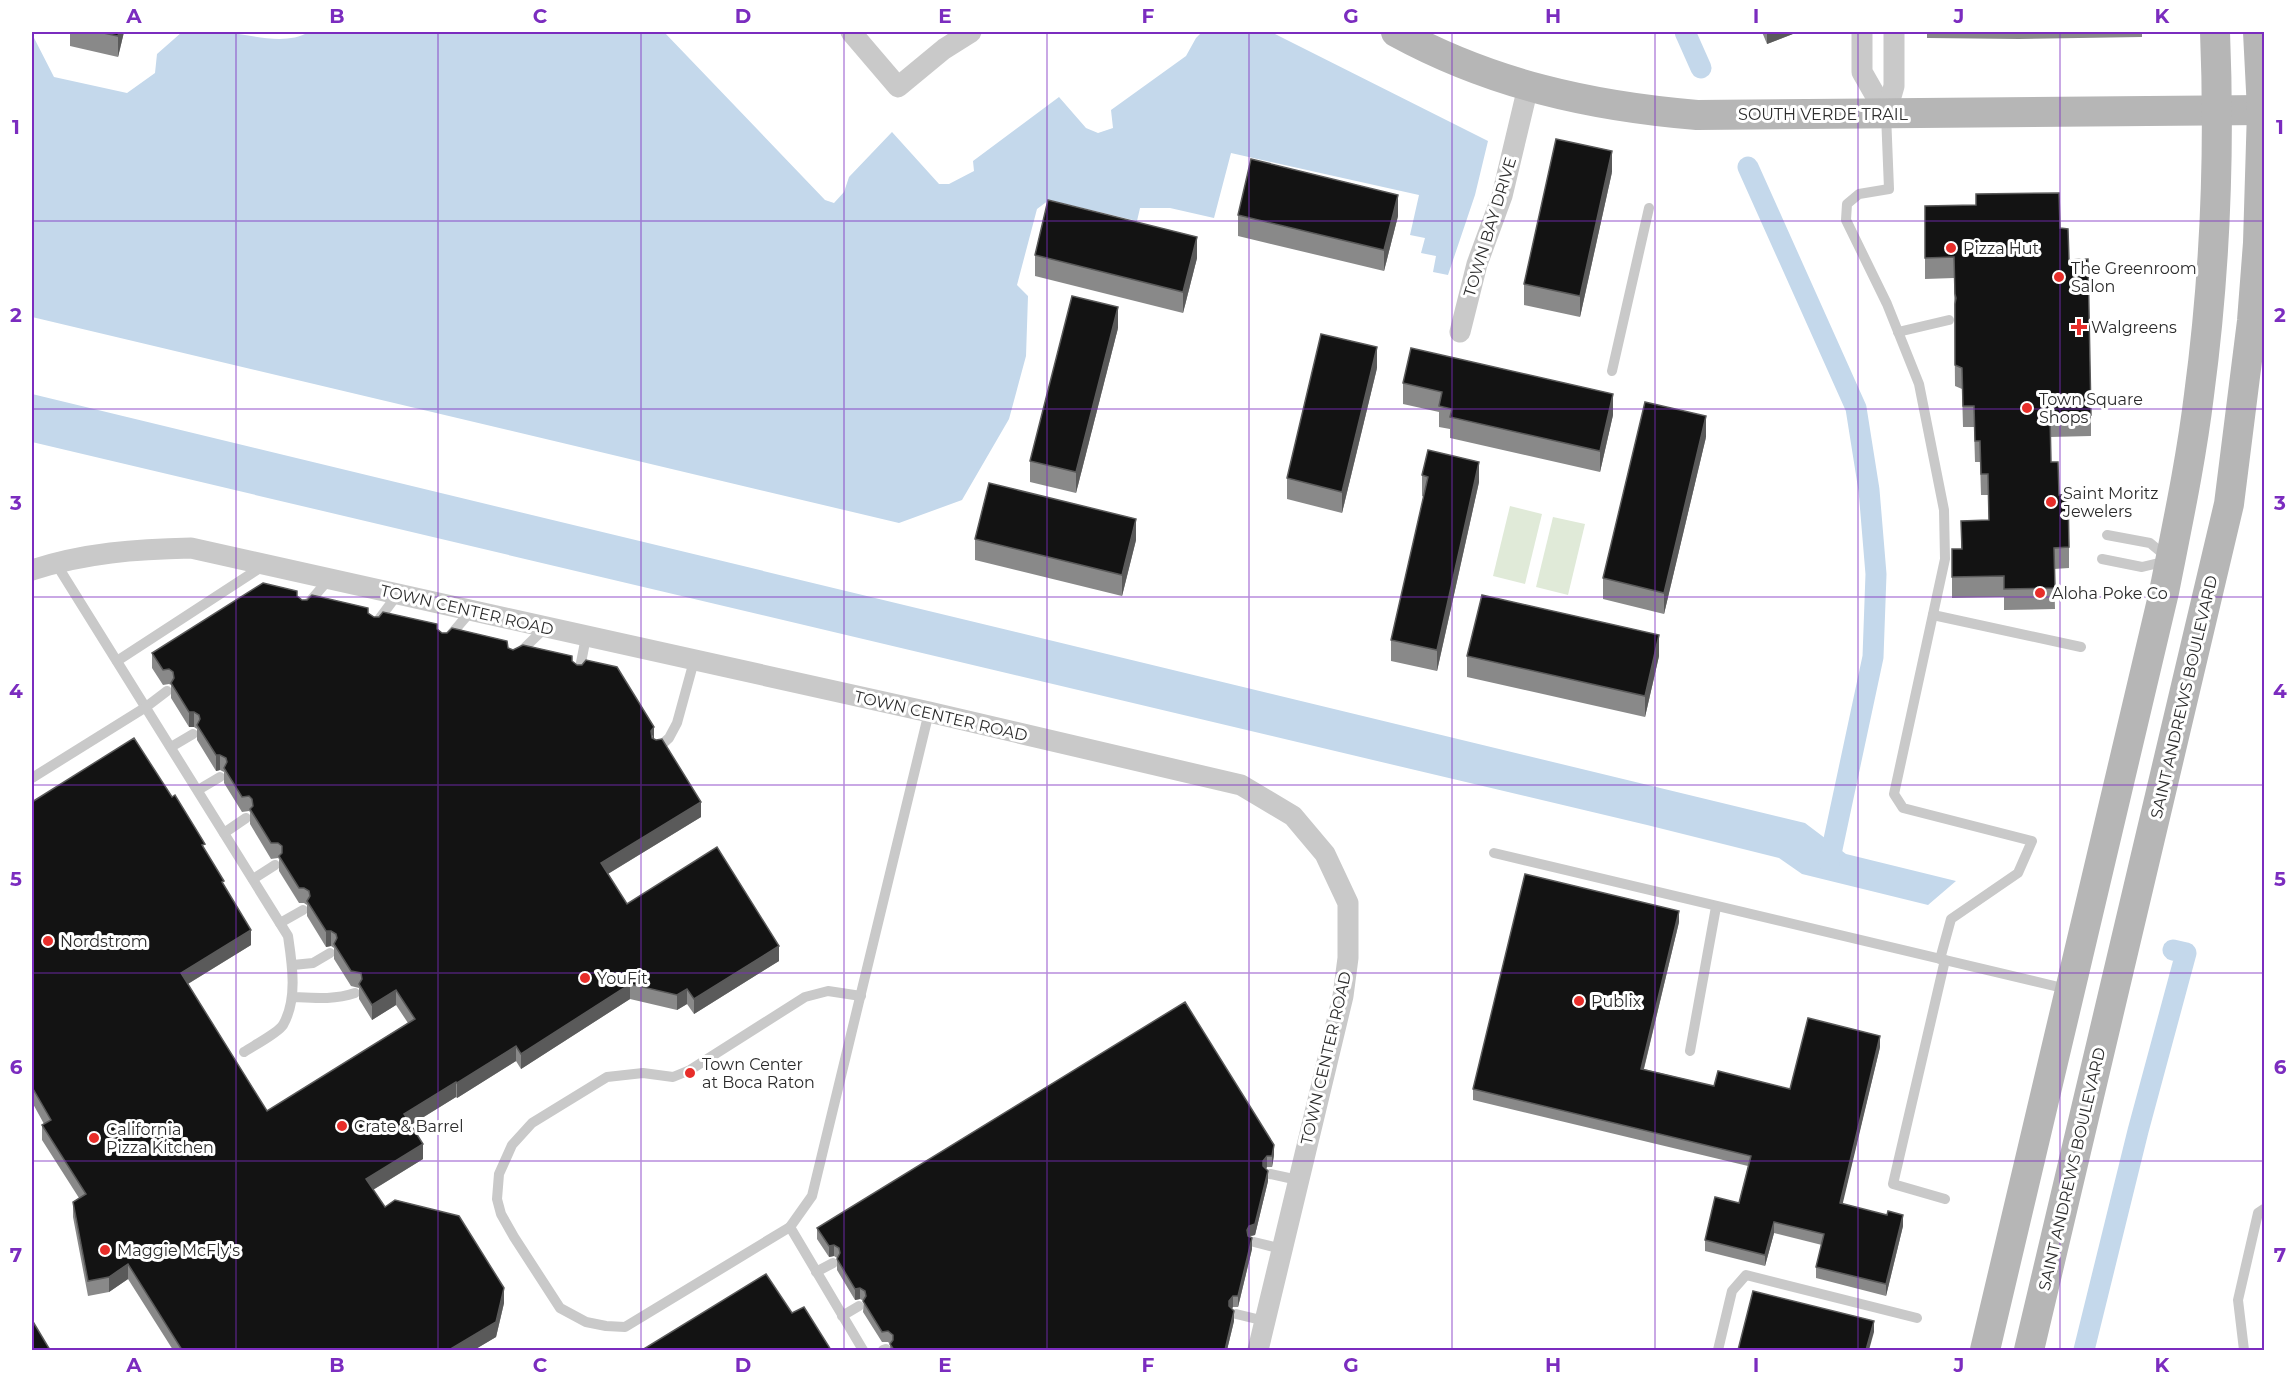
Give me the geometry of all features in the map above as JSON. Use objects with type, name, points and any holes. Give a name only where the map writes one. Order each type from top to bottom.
[{"type":"street","points":[[852,32],[898,87],[944,49],[971,32]]},
{"type":"street","name":"SOUTH VERDE TRAIL","points":[[1396,32],[1467,65],[1528,87],[1583,101],[1628,109],[1697,115],[2263,111]]},
{"type":"street","points":[[1862,32],[1862,72],[1886,114]]},
{"type":"street","points":[[1886,114],[1894,86],[1894,32]]},
{"type":"street","points":[[1985,1350],[2184,494],[2199,395],[2210,296],[2216,196],[2215,32]]},
{"type":"street","name":"SAINT ANDREWS BOULEVARD","points":[[2029,1350],[2231,493],[2252,321],[2258,243],[2263,111],[2258,32]]},
{"type":"street","name":"TOWN BAY DRIVE","points":[[1460,332],[1477,264],[1502,196],[1528,87]]},
{"type":"street","name":"TOWN CENTER ROAD","points":[[32,570],[56,562],[96,554],[142,549],[191,548],[929,712],[1241,785],[1293,816],[1325,854],[1348,903],[1348,958],[1343,996],[1258,1350]]},
{"type":"street","points":[[2170,560],[2215,568]]},
{"type":"street","points":[[2070,990],[2112,1001]]},
{"type":"lane","points":[[1886,114],[1890,189],[1859,194],[1847,204],[1846,220],[1887,304],[1919,384],[1944,510],[1945,559],[1894,794],[1903,808],[2032,841],[2018,873],[1951,919],[1893,1184],[1945,1199]]},
{"type":"lane","points":[[1612,371],[1649,208]]},
{"type":"lane","points":[[1898,332],[1949,320]]},
{"type":"lane","points":[[2107,535],[2150,543],[2170,560]]},
{"type":"lane","points":[[2102,559],[2142,567],[2170,560]]},
{"type":"lane","points":[[56,562],[288,936],[293,965],[292,997],[282,1026],[244,1052]]},
{"type":"lane","points":[[117,661],[264,565]]},
{"type":"lane","points":[[304,608],[329,579]]},
{"type":"lane","points":[[375,625],[397,595]]},
{"type":"lane","points":[[444,641],[471,611]]},
{"type":"lane","points":[[1933,615],[2081,647]]},
{"type":"lane","points":[[514,658],[544,628]]},
{"type":"lane","points":[[579,673],[586,637]]},
{"type":"lane","points":[[658,748],[669,738],[677,723],[694,661]]},
{"type":"lane","points":[[32,778],[146,707],[167,691]]},
{"type":"lane","points":[[861,996],[828,991],[805,997],[690,1070],[673,1077],[643,1073],[607,1077],[532,1123],[512,1145],[499,1174],[497,1198],[501,1214],[514,1237],[560,1308],[586,1322],[606,1326],[625,1326],[790,1227],[813,1196],[861,996],[929,712]]},
{"type":"lane","points":[[171,747],[193,734]]},
{"type":"lane","points":[[198,790],[220,777]]},
{"type":"lane","points":[[225,833],[246,819]]},
{"type":"lane","points":[[1494,853],[2070,990]]},
{"type":"lane","points":[[253,879],[275,865]]},
{"type":"lane","points":[[1690,1052],[1716,906]]},
{"type":"lane","points":[[280,923],[303,910]]},
{"type":"lane","points":[[293,965],[313,963],[330,953]]},
{"type":"lane","points":[[292,997],[328,999],[356,993]]},
{"type":"lane","points":[[1270,1174],[1298,1180]]},
{"type":"lane","points":[[2244,1350],[2238,1300],[2258,1213],[2265,1209]]},
{"type":"lane","points":[[790,1227],[863,1350]]},
{"type":"lane","points":[[1254,1242],[1282,1249]]},
{"type":"lane","points":[[816,1272],[833,1263]]},
{"type":"lane","points":[[1718,1350],[1732,1292],[1746,1275],[1917,1318]]},
{"type":"lane","points":[[842,1316],[859,1306]]},
{"type":"lane","points":[[1236,1314],[1265,1321]]},
{"type":"green space","points":[[1510,506],[1542,514],[1525,584],[1493,576]]},
{"type":"green space","points":[[1553,517],[1585,524],[1568,595],[1536,587]]},
{"type":"water","points":[[220,31],[279,39],[300,36],[309,32],[664,32],[825,200],[834,203],[844,192],[849,177],[892,132],[939,184],[949,184],[974,171],[973,161],[1059,97],[1086,128],[1098,133],[1113,128],[1111,110],[1186,56],[1202,32],[1271,32],[1488,141],[1475,195],[1448,275],[1433,272],[1436,256],[1421,253],[1425,238],[1410,235],[1419,195],[1231,153],[1214,218],[1170,208],[1140,208],[1137,221],[1049,200],[1037,209],[1017,285],[1028,296],[1026,356],[1009,419],[962,500],[899,523],[32,317],[32,34],[54,77],[127,93],[155,73],[157,54],[182,32]]},
{"type":"water","points":[[32,394],[1805,823],[1846,854],[1956,881],[1928,905],[1802,874],[1779,858],[1647,825],[32,442]]},
{"type":"building","points":[[99,32],[119,32],[118,36]]},
{"type":"building","points":[[1556,139],[1612,151],[1580,296],[1524,284]]},
{"type":"building","points":[[1251,159],[1398,195],[1384,250],[1238,215]]},
{"type":"building","name":"Town Square Shops","points":[[2059,193],[2060,228],[2068,229],[2069,260],[2088,259],[2091,415],[2050,416],[2051,462],[2058,462],[2059,495],[2068,494],[2069,547],[2054,548],[2055,588],[2004,589],[2004,576],[1952,577],[1952,549],[1962,549],[1961,521],[1989,520],[1988,474],[1981,474],[1980,441],[1975,441],[1974,406],[1963,406],[1962,368],[1955,365],[1954,257],[1925,258],[1925,206],[1976,205],[1976,194]]},
{"type":"building","points":[[1048,200],[1197,237],[1183,292],[1035,255]]},
{"type":"building","points":[[1072,296],[1118,307],[1076,472],[1030,461]]},
{"type":"building","points":[[1321,334],[1377,347],[1342,492],[1287,478]]},
{"type":"building","points":[[1411,348],[1613,394],[1600,451],[1450,417],[1452,409],[1439,406],[1442,392],[1403,383]]},
{"type":"building","points":[[1645,402],[1706,416],[1664,593],[1603,578]]},
{"type":"building","points":[[1428,450],[1479,462],[1437,650],[1391,640],[1428,477],[1422,475]]},
{"type":"building","points":[[989,483],[1136,519],[1122,575],[975,539]]},
{"type":"building","points":[[263,583],[297,591],[297,596],[302,600],[307,600],[312,595],[368,608],[368,613],[374,617],[379,617],[383,612],[437,624],[437,629],[442,633],[447,633],[452,628],[507,641],[508,648],[513,650],[523,645],[572,656],[572,661],[577,665],[582,665],[586,660],[617,667],[654,727],[651,731],[652,738],[662,739],[701,802],[601,863],[627,904],[717,847],[779,946],[694,999],[687,989],[677,995],[630,984],[521,1054],[516,1046],[404,1114],[423,1144],[366,1179],[385,1207],[395,1200],[459,1216],[504,1288],[496,1322],[449,1350],[182,1350],[128,1264],[109,1277],[88,1281],[73,1202],[86,1194],[42,1125],[51,1120],[32,1087],[32,802],[134,738],[172,797],[175,795],[205,844],[202,845],[251,930],[181,973],[267,1111],[415,1019],[396,990],[372,1005],[359,984],[362,979],[361,973],[351,971],[334,944],[336,934],[326,931],[307,901],[310,896],[309,891],[299,888],[279,856],[282,853],[282,846],[278,843],[271,843],[250,809],[253,806],[252,799],[249,796],[242,797],[224,768],[226,758],[216,755],[197,725],[199,715],[189,712],[171,683],[174,678],[173,672],[169,669],[163,670],[152,653]]},
{"type":"building","points":[[1482,595],[1659,635],[1645,696],[1467,656]]},
{"type":"building","points":[[1525,874],[1679,911],[1641,1069],[1714,1086],[1718,1071],[1790,1089],[1808,1018],[1880,1036],[1840,1203],[1887,1215],[1888,1211],[1903,1215],[1886,1284],[1816,1267],[1824,1234],[1774,1222],[1765,1255],[1705,1240],[1715,1197],[1739,1203],[1751,1156],[1473,1089]]},
{"type":"building","points":[[1185,1002],[1274,1145],[1272,1156],[1267,1156],[1263,1161],[1263,1166],[1268,1171],[1255,1224],[1249,1226],[1247,1230],[1248,1236],[1252,1238],[1238,1296],[1233,1296],[1229,1301],[1229,1306],[1234,1311],[1225,1350],[894,1350],[890,1344],[893,1335],[888,1331],[882,1332],[863,1301],[866,1296],[865,1291],[860,1288],[855,1289],[837,1259],[840,1253],[839,1248],[834,1245],[829,1246],[817,1228]]},
{"type":"building","points":[[766,1274],[792,1313],[804,1307],[831,1350],[642,1350]]},
{"type":"building","points":[[1753,1291],[1874,1321],[1866,1350],[1738,1350]]},
{"type":"building","points":[[32,1320],[50,1350],[32,1350]]},
{"type":"waterway","points":[[1685,32],[1701,68]]},
{"type":"waterway","points":[[1748,167],[1856,408],[1869,490],[1876,574],[1873,657],[1829,863]]},
{"type":"waterway","points":[[2084,1350],[2138,1131],[2186,953],[2173,950]]},
{"type":"place","name":"Pizza Hut","points":[[1951,248]]},
{"type":"place","name":"The Greenroom Salon","points":[[2059,277]]},
{"type":"place","name":"Walgreens","points":[[2079,327]]},
{"type":"place","name":"Town Square Shops","points":[[2027,408]]},
{"type":"place","name":"Saint Moritz Jewelers","points":[[2051,502]]},
{"type":"place","name":"Aloha Poke Co","points":[[2040,593]]},
{"type":"place","name":"Nordstrom","points":[[48,941]]},
{"type":"place","name":"YouFit","points":[[585,978]]},
{"type":"place","name":"Publix","points":[[1579,1001]]},
{"type":"place","name":"Town Center at Boca Raton","points":[[690,1073]]},
{"type":"place","name":"Crate & Barrel","points":[[342,1126]]},
{"type":"place","name":"California Pizza Kitchen","points":[[94,1138]]},
{"type":"place","name":"Maggie McFly's","points":[[105,1250]]}]
